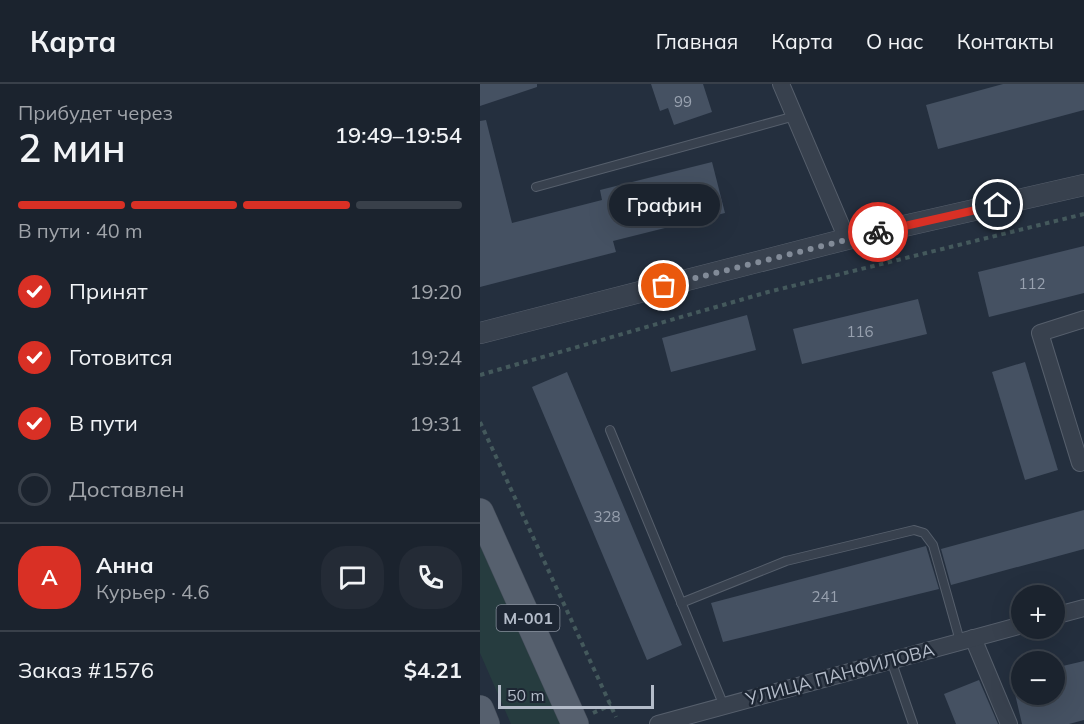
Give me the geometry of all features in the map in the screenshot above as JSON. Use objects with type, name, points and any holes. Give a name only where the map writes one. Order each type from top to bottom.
[{"type":"main road","name":"М-001","points":[[480,512],[584,719]]},
{"type":"main road","points":[[480,709],[486,724]]},
{"type":"street","points":[[782,84],[847,239]]},
{"type":"street","points":[[480,333],[847,239],[1084,185]]},
{"type":"street","points":[[1080,463],[1040,333],[1084,319]]},
{"type":"street","points":[[1065,613],[1084,608]]},
{"type":"street","name":"УЛИЦА ПАНФИЛОВА","points":[[658,724],[1011,628]]},
{"type":"street","points":[[967,639],[1009,724]]},
{"type":"lane","points":[[536,187],[795,116]]},
{"type":"lane","points":[[610,430],[724,706]]},
{"type":"lane","points":[[681,603],[786,561],[914,530],[924,533],[933,545],[967,639]]},
{"type":"lane","points":[[891,660],[913,724]]},
{"type":"path","points":[[480,375],[768,292],[1084,214]]},
{"type":"path","points":[[480,423],[616,717]]},
{"type":"path","points":[[584,719],[611,705]]},
{"type":"green space","points":[[480,542],[562,724],[511,724],[480,653]]},
{"type":"building","points":[[480,84],[537,84],[537,87],[480,106]]},
{"type":"building","points":[[651,84],[703,84],[712,112],[674,125],[668,108],[660,111]]},
{"type":"building","points":[[1003,84],[1084,84],[1084,110],[938,149],[926,105]]},
{"type":"building","points":[[486,120],[512,223],[602,200],[600,190],[712,162],[725,213],[613,241],[616,252],[480,287],[480,121]]},
{"type":"building","points":[[1084,246],[1084,293],[989,317],[978,272]]},
{"type":"building","points":[[918,299],[927,334],[802,364],[793,329]]},
{"type":"building","points":[[747,315],[756,350],[671,372],[662,338]]},
{"type":"building","points":[[1025,362],[1058,470],[1025,480],[992,372]]},
{"type":"building","points":[[567,372],[682,645],[647,660],[532,387]]},
{"type":"building","points":[[1084,510],[1084,549],[951,585],[941,549]]},
{"type":"building","points":[[926,546],[939,589],[723,642],[711,603]]},
{"type":"building","points":[[1084,661],[1084,720],[1069,724],[1022,724],[1018,705],[1065,705],[1065,665]]},
{"type":"building","points":[[979,680],[998,724],[956,724],[944,694]]},
{"type":"way so far","points":[[664,286],[878,232]]},
{"type":"place","name":"Графин","points":[[664,286]]},
{"type":"route","points":[[878,232],[998,205]]}]
